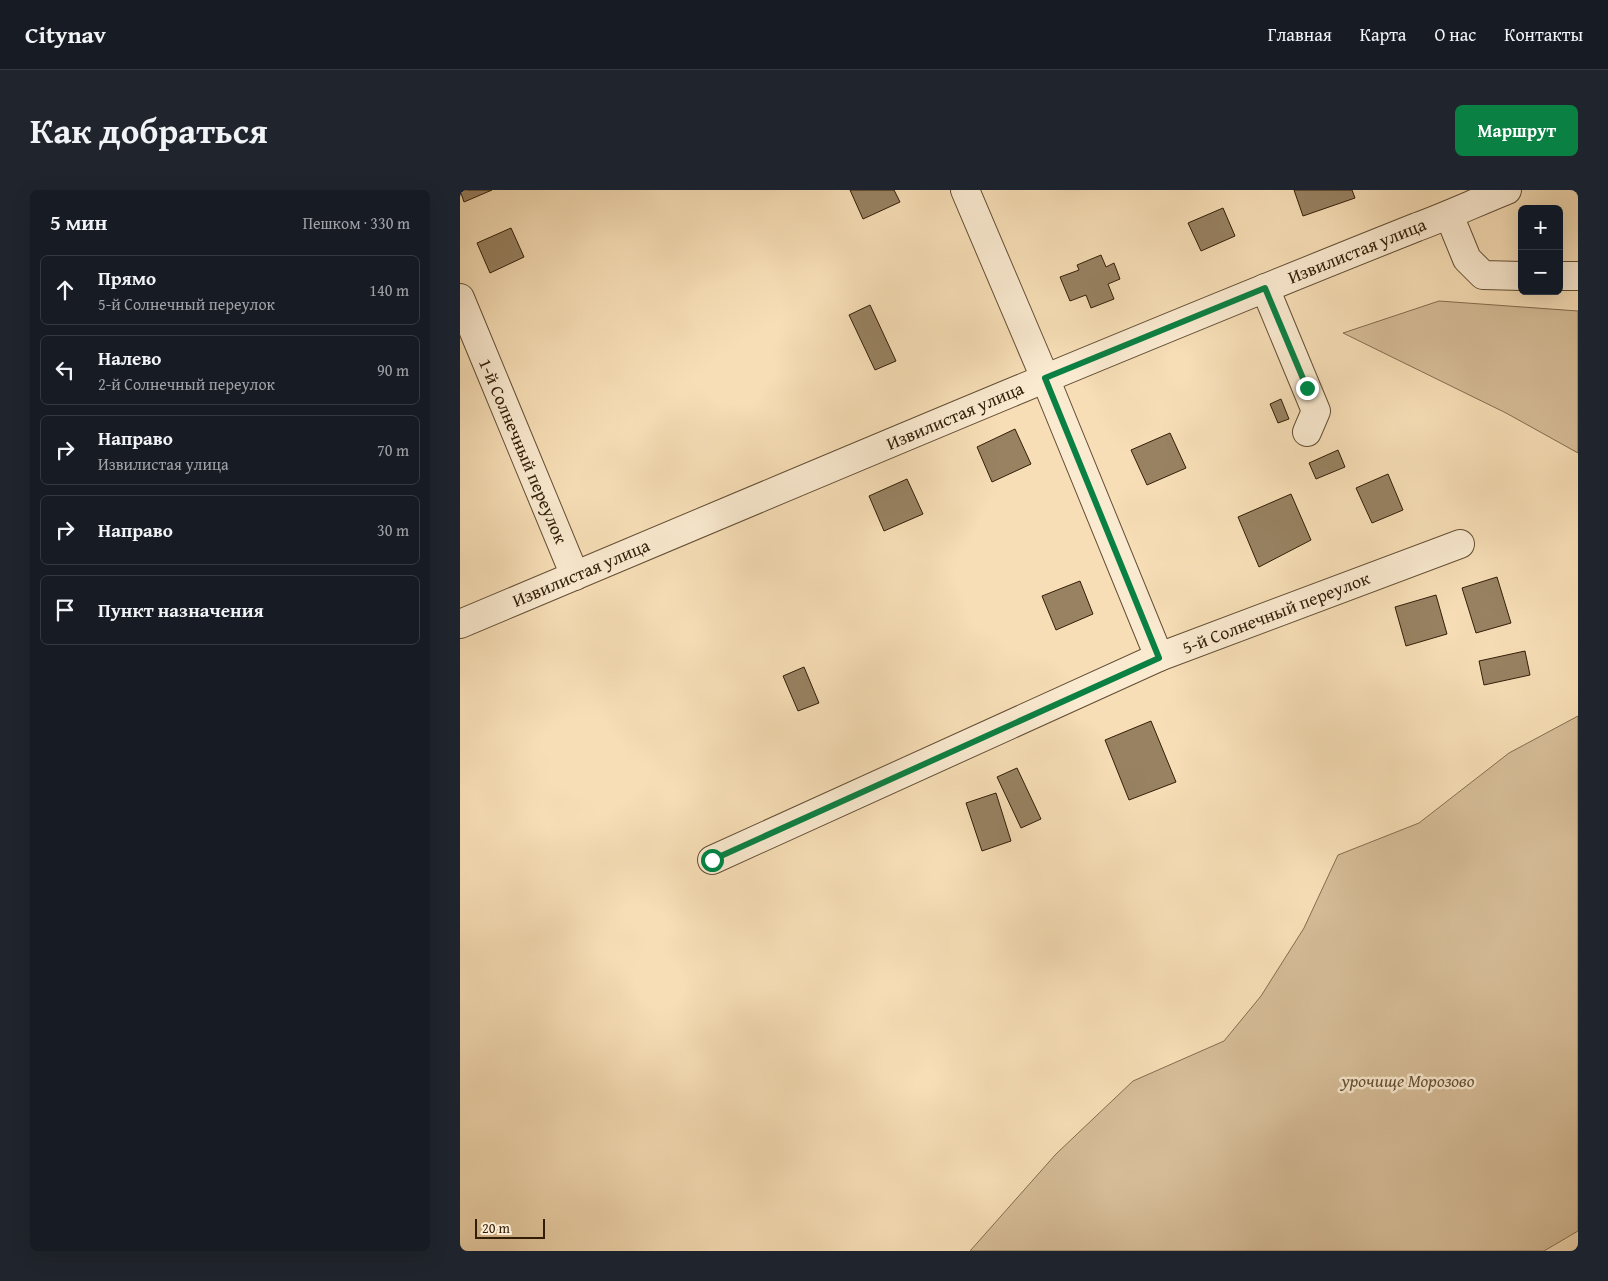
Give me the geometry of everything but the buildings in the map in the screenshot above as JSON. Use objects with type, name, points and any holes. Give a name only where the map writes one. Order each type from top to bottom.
[{"type":"street","points":[[965,190],[1045,378],[1159,658]]},
{"type":"street","name":"Извилистая улица","points":[[460,624],[1045,378],[1449,215],[1498,192]]},
{"type":"street","points":[[1449,215],[1467,260],[1483,276],[1518,276]]},
{"type":"street","points":[[1563,276],[1578,276]]},
{"type":"street","points":[[1265,288],[1316,411],[1307,432]]},
{"type":"street","name":"1-й Солнечный переулок","points":[[460,298],[575,576]]},
{"type":"street","name":"5-й Солнечный переулок","points":[[712,860],[1159,658],[1460,544]]},
{"type":"green space","points":[[1439,301],[1578,311],[1578,453],[1506,413],[1343,333]]},
{"type":"green space","name":"урочище Морозово","points":[[1578,716],[1578,1231],[1544,1251],[970,1251],[1056,1154],[1133,1081],[1224,1041],[1261,996],[1304,928],[1338,855],[1419,823],[1509,753]]},
{"type":"route","points":[[712,860],[1159,658],[1045,378],[1265,288],[1307,388]]}]
